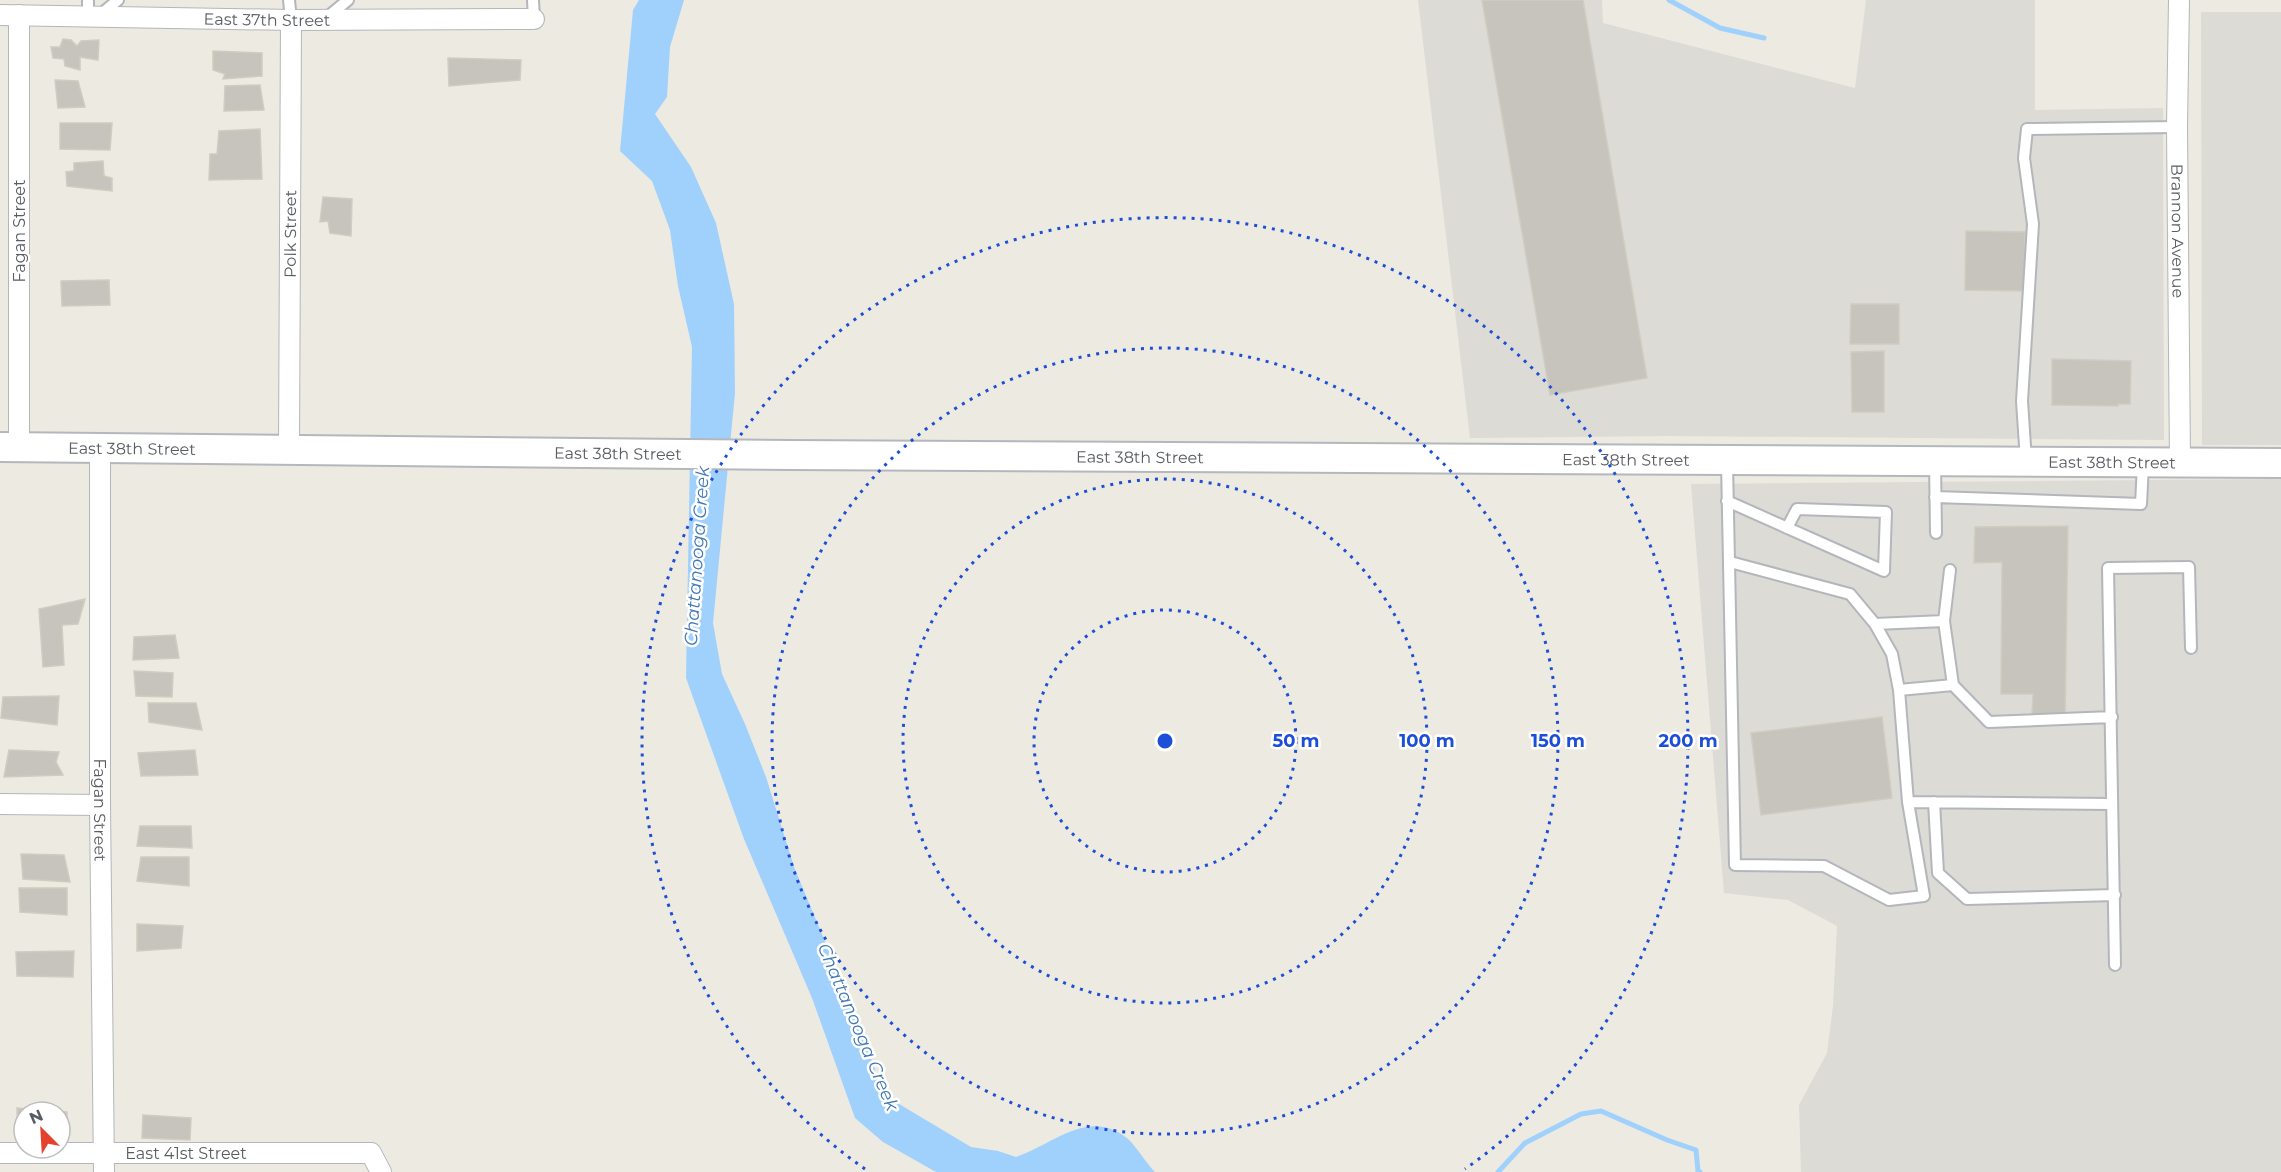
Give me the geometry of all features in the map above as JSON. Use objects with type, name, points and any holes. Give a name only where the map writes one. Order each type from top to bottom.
[{"type":"main road","name":"East 38th Street","points":[[10,447],[2281,463]]},
{"type":"street","name":"Brannon Avenue","points":[[2179,0],[2177,127],[2180,462]]},
{"type":"street","name":"East 37th Street","points":[[10,15],[91,11],[290,10],[324,19],[534,9]]},
{"type":"street","name":"Polk Street","points":[[289,448],[290,10]]},
{"type":"street","name":"Fagan Street","points":[[10,15],[10,447]]},
{"type":"street","name":"Fagan Street","points":[[100,447],[100,805],[104,1162]]},
{"type":"street","points":[[0,804],[100,805]]},
{"type":"street","name":"East 41st Street","points":[[0,1153],[104,1162],[371,1153],[381,1172]]},
{"type":"lane","points":[[91,11],[118,0]]},
{"type":"lane","points":[[324,19],[348,0]]},
{"type":"lane","points":[[2026,462],[2022,400],[2032,224],[2024,158],[2027,129],[2177,127]]},
{"type":"lane","points":[[1727,459],[1735,865],[1824,867],[1889,900],[1924,896],[1908,802],[1899,690],[1892,654],[1875,624],[1850,594],[1730,562]]},
{"type":"lane","points":[[1935,461],[1936,533]]},
{"type":"lane","points":[[1935,497],[2141,504],[2143,462]]},
{"type":"lane","points":[[1727,501],[1787,528],[1852,557],[1884,571],[1886,512],[1797,509],[1787,528]]},
{"type":"lane","points":[[2115,965],[2108,568],[2189,567],[2192,648]]},
{"type":"lane","points":[[1950,570],[1944,621],[1953,685],[1989,722],[2112,717]]},
{"type":"lane","points":[[1875,624],[1944,621]]},
{"type":"lane","points":[[1899,690],[1953,685]]},
{"type":"lane","points":[[1908,802],[2111,804]]},
{"type":"lane","points":[[1934,802],[1938,873],[1967,899],[2115,895]]},
{"type":"shaded area","points":[[1418,0],[1602,0],[1603,23],[1855,88],[1866,0],[2035,0],[2035,110],[2163,108],[2164,440],[1670,436],[1470,438]]},
{"type":"shaded area","points":[[2201,12],[2281,12],[2281,445],[2202,445]]},
{"type":"shaded area","points":[[2281,479],[2281,1172],[1801,1172],[1799,1105],[1827,1053],[1833,1006],[1837,926],[1788,900],[1724,893],[1691,484]]},
{"type":"water","name":"Chattanooga Creek","points":[[639,0],[684,0],[670,47],[667,97],[655,114],[691,167],[716,223],[734,304],[735,393],[713,623],[722,674],[766,777],[794,867],[856,1016],[884,1095],[971,1147],[998,1151],[1016,1157],[1085,1127],[1099,1126],[1114,1130],[1131,1142],[1155,1172],[936,1172],[883,1142],[855,1118],[812,998],[744,839],[686,678],[692,347],[678,286],[670,230],[652,181],[620,151],[633,10]]},
{"type":"building","points":[[1482,0],[1583,0],[1647,378],[1550,395]]},
{"type":"building","points":[[63,39],[71,40],[77,46],[81,41],[99,40],[98,60],[80,57],[80,70],[65,66],[64,59],[53,58],[51,47],[60,47]]},
{"type":"building","points":[[213,51],[262,53],[262,76],[223,79],[225,74],[213,70]]},
{"type":"building","points":[[448,58],[521,60],[520,80],[449,86]]},
{"type":"building","points":[[55,80],[78,81],[85,107],[58,108]]},
{"type":"building","points":[[260,85],[264,110],[224,111],[225,86]]},
{"type":"building","points":[[60,123],[112,123],[110,150],[60,149]]},
{"type":"building","points":[[260,129],[262,179],[209,180],[210,154],[217,154],[219,131]]},
{"type":"building","points":[[103,161],[104,176],[112,178],[112,191],[67,186],[66,172],[74,171],[74,163]]},
{"type":"building","points":[[323,197],[352,199],[351,236],[330,233],[328,221],[320,222]]},
{"type":"building","points":[[1966,231],[2025,232],[2024,291],[1965,290]]},
{"type":"building","points":[[109,280],[110,305],[62,306],[61,281]]},
{"type":"building","points":[[1851,304],[1899,304],[1899,344],[1850,344]]},
{"type":"building","points":[[1884,351],[1884,412],[1852,412],[1851,352]]},
{"type":"building","points":[[2052,359],[2131,361],[2130,404],[2118,404],[2118,406],[2052,405]]},
{"type":"building","points":[[2068,526],[2065,716],[2032,714],[2033,694],[2001,694],[2002,562],[1974,563],[1975,527]]},
{"type":"building","points":[[85,599],[78,624],[62,625],[64,665],[43,667],[39,609]]},
{"type":"building","points":[[175,635],[179,658],[133,660],[134,637]]},
{"type":"building","points":[[134,671],[173,673],[172,697],[136,696]]},
{"type":"building","points":[[59,696],[57,725],[1,718],[3,697]]},
{"type":"building","points":[[148,703],[196,703],[202,730],[149,722]]},
{"type":"building","points":[[1882,717],[1892,798],[1761,815],[1751,733]]},
{"type":"building","points":[[9,750],[59,752],[56,762],[63,775],[4,777]]},
{"type":"building","points":[[195,750],[198,775],[141,776],[138,753]]},
{"type":"building","points":[[140,826],[191,826],[192,848],[137,846]]},
{"type":"building","points":[[21,854],[64,855],[70,882],[23,879]]},
{"type":"building","points":[[141,857],[189,857],[189,886],[137,881]]},
{"type":"building","points":[[19,888],[67,888],[67,915],[20,912]]},
{"type":"building","points":[[137,924],[183,926],[181,948],[137,951]]},
{"type":"building","points":[[74,951],[73,977],[17,976],[16,952]]},
{"type":"building","points":[[143,1115],[191,1118],[190,1140],[142,1138]]},
{"type":"waterway","points":[[1669,0],[1720,28],[1764,38]]},
{"type":"waterway","points":[[1498,1172],[1525,1143],[1581,1114],[1601,1111],[1696,1150],[1700,1172]]}]
